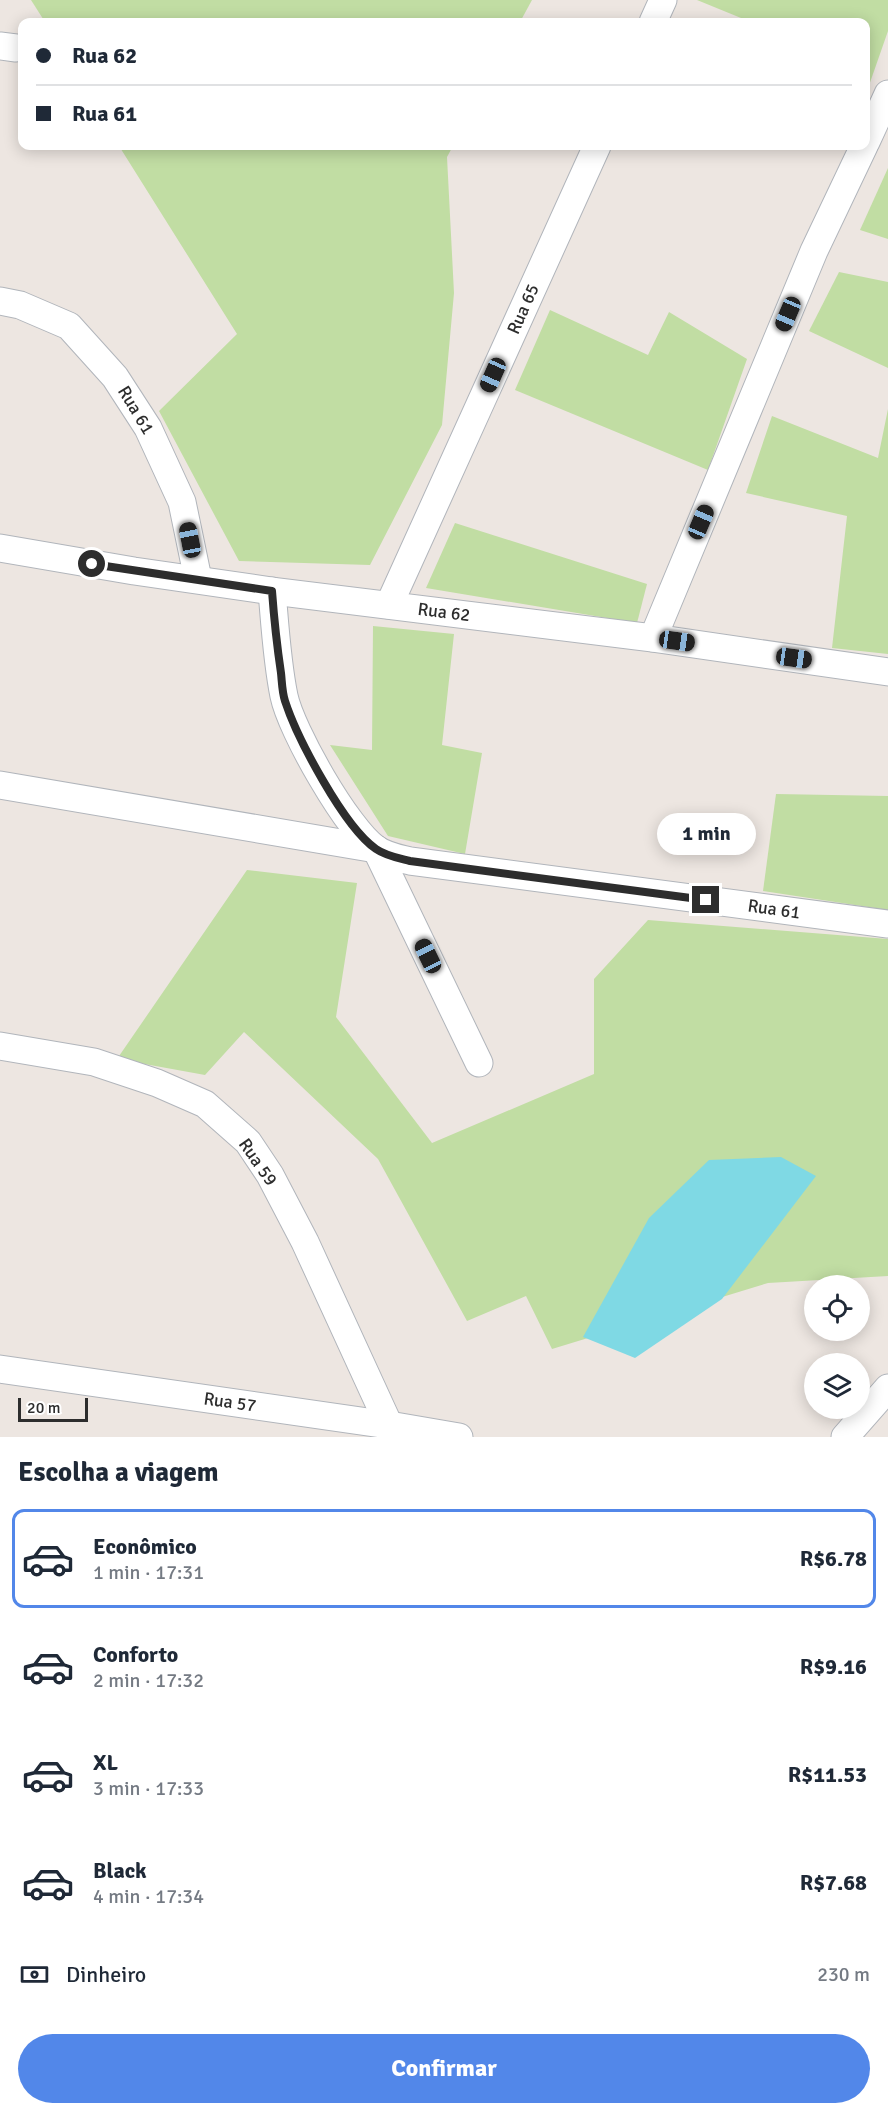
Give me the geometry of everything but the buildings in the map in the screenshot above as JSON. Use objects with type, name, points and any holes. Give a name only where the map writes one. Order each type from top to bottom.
[{"type":"street","points":[[655,18],[663,0]]},
{"type":"street","points":[[870,133],[888,94]]},
{"type":"street","name":"Rua 65","points":[[389,605],[595,150]]},
{"type":"street","points":[[653,638],[814,251],[862,150]]},
{"type":"street","name":"Rua 61","points":[[0,302],[20,305],[69,326],[115,377],[148,428],[182,502],[198,579]]},
{"type":"street","name":"Rua 62","points":[[0,548],[272,591],[653,638],[888,672]]},
{"type":"street","points":[[272,591],[284,699],[300,738],[335,799],[362,836],[376,849],[479,1063]]},
{"type":"street","name":"Rua 61","points":[[0,785],[376,849],[410,861],[888,924]]},
{"type":"street","name":"Rua 59","points":[[0,1046],[94,1062],[157,1083],[205,1104],[248,1142],[270,1176],[305,1242],[389,1425]]},
{"type":"street","name":"Rua 57","points":[[0,1369],[459,1437]]},
{"type":"street","points":[[845,1437],[888,1388]]},
{"type":"green space","points":[[31,0],[532,0],[522,18],[42,18]]},
{"type":"green space","points":[[697,0],[888,0],[888,31],[870,83],[870,18],[741,18]]},
{"type":"green space","points":[[122,150],[451,150],[447,157],[454,293],[442,425],[370,565],[239,561],[159,411],[237,334]]},
{"type":"green space","points":[[888,168],[888,239],[860,230]]},
{"type":"green space","points":[[839,272],[888,282],[888,368],[809,331]]},
{"type":"green space","points":[[550,310],[648,355],[669,312],[747,359],[708,470],[515,390]]},
{"type":"green space","points":[[888,409],[888,654],[832,648],[847,516],[746,493],[772,416],[878,458]]},
{"type":"green space","points":[[455,523],[647,584],[637,623],[426,588]]},
{"type":"green space","points":[[373,626],[454,634],[442,745],[482,753],[465,854],[388,836],[330,745],[372,750]]},
{"type":"green space","points":[[776,794],[888,796],[888,910],[763,891]]},
{"type":"green space","points":[[247,870],[357,883],[336,1017],[432,1143],[594,1074],[594,979],[648,920],[888,939],[888,1276],[804,1275],[804,1281],[768,1283],[552,1349],[526,1296],[467,1321],[378,1159],[244,1032],[205,1075],[117,1059]]},
{"type":"water","points":[[781,1157],[816,1176],[722,1299],[635,1358],[583,1337],[649,1218],[709,1160]]},
{"type":"route","points":[[92,564],[272,591],[284,699],[300,738],[335,799],[362,836],[376,849],[410,861],[706,900]]}]
